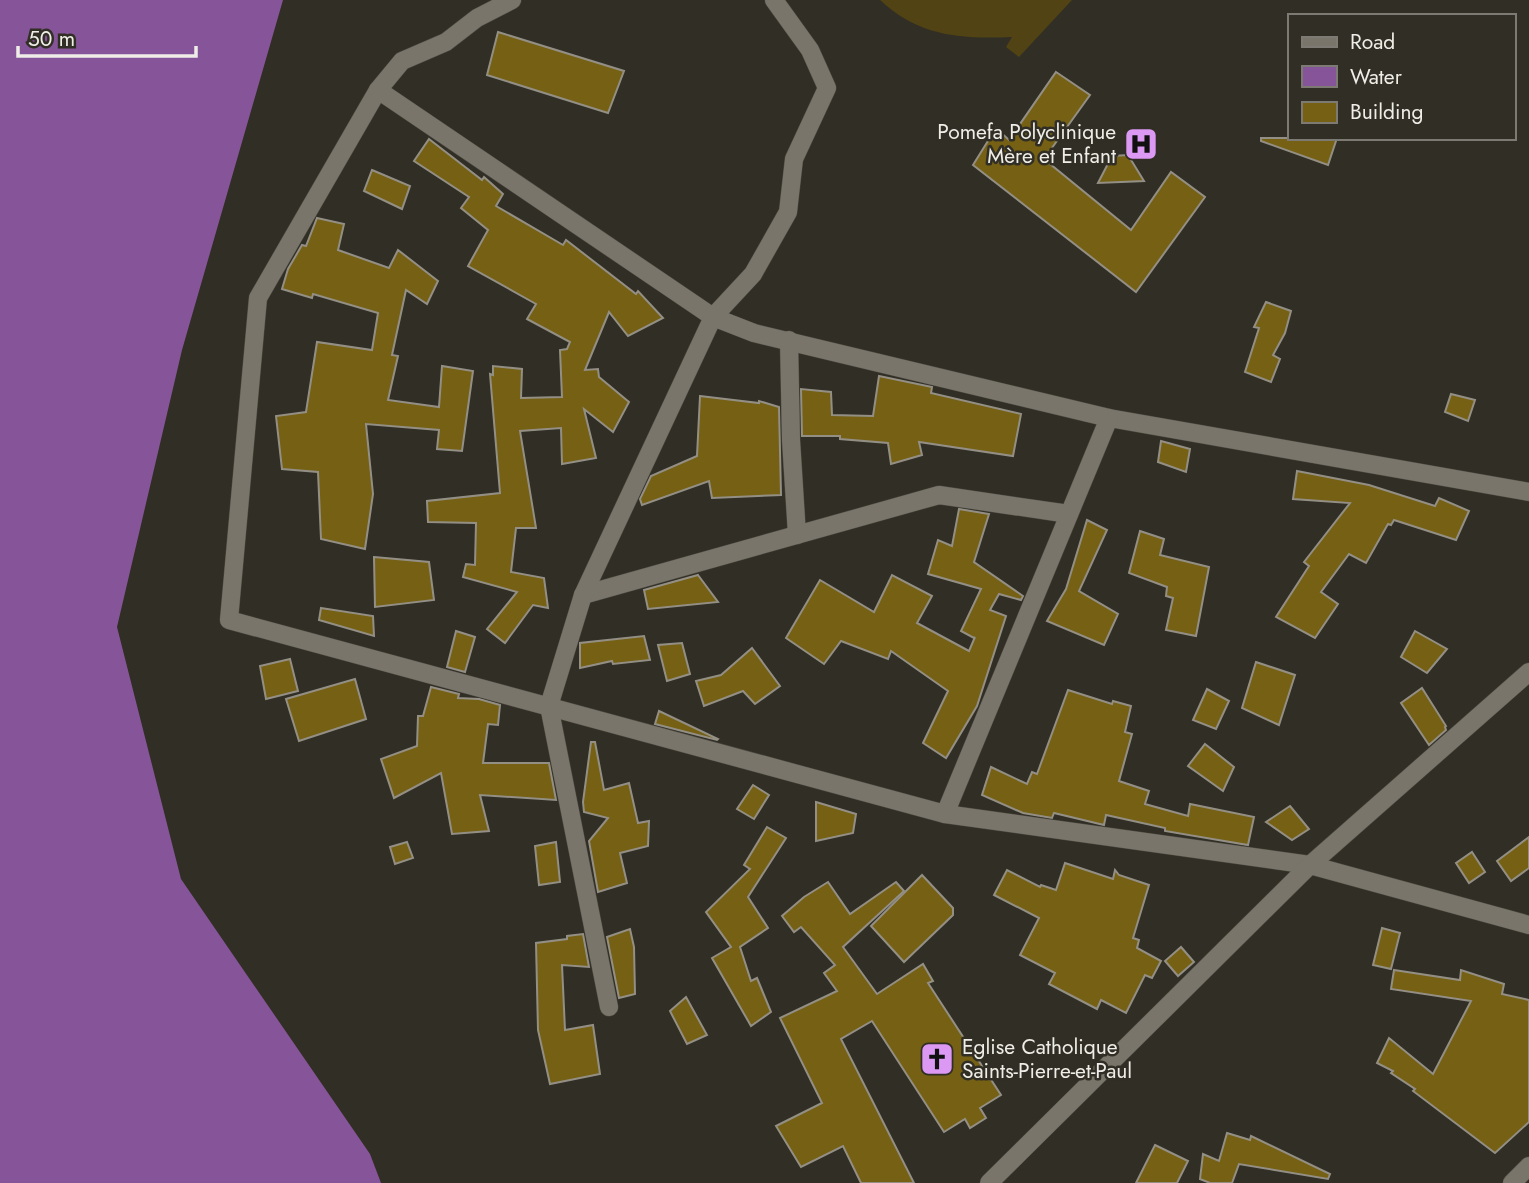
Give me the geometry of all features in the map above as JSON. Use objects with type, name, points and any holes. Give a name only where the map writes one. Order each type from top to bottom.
[{"type":"street","points":[[512,0],[477,18],[446,42],[402,61],[379,90],[258,298],[229,620],[945,814],[1310,865],[1529,925]]},
{"type":"street","points":[[609,1007],[550,706],[583,595],[713,317],[753,274],[788,212],[794,159],[827,88],[810,50],[774,0]]},
{"type":"street","points":[[379,90],[713,317],[754,333],[1110,418],[1529,492]]},
{"type":"street","points":[[789,340],[791,440],[797,535]]},
{"type":"street","points":[[945,814],[1110,418]]},
{"type":"street","points":[[583,595],[939,495],[1069,514]]},
{"type":"street","points":[[989,1183],[1310,865],[1529,671]]},
{"type":"street","points":[[1513,1183],[1529,1166]]},
{"type":"shaded area","points":[[880,0],[1072,0],[1019,57],[1006,47],[1012,37],[942,33],[910,22]]},
{"type":"water","points":[[0,0],[283,0],[182,350],[117,627],[181,879],[370,1154],[381,1183],[0,1183]]},
{"type":"building","points":[[498,32],[624,71],[608,113],[487,75]]},
{"type":"building","points":[[1056,72],[1090,95],[1044,159],[1131,230],[1171,172],[1205,197],[1136,292],[973,165],[996,128],[1009,140]]},
{"type":"building","points":[[1261,138],[1336,140],[1328,165],[1261,141]]},
{"type":"building","points":[[429,139],[482,180],[484,177],[503,194],[496,206],[563,245],[566,240],[636,294],[638,291],[663,318],[628,336],[609,312],[585,370],[598,369],[599,377],[629,402],[613,432],[584,409],[596,458],[562,464],[561,428],[520,431],[536,528],[516,528],[511,572],[544,578],[548,608],[533,605],[505,643],[487,629],[517,592],[463,577],[466,564],[475,565],[476,523],[428,522],[427,501],[500,493],[490,374],[493,375],[493,366],[522,369],[521,398],[562,397],[560,350],[567,349],[570,342],[527,319],[536,304],[468,266],[488,230],[461,208],[469,197],[414,161]]},
{"type":"building","points":[[1128,155],[1144,181],[1098,183],[1112,156]]},
{"type":"building","points":[[372,170],[410,186],[402,209],[364,191]]},
{"type":"building","points":[[317,218],[344,224],[338,250],[389,268],[398,250],[438,281],[427,304],[406,290],[392,355],[398,356],[388,400],[439,407],[442,366],[473,371],[462,451],[437,449],[439,430],[366,424],[373,494],[365,549],[321,539],[318,472],[282,469],[276,416],[306,412],[317,342],[372,350],[378,313],[313,294],[312,298],[282,289],[288,269],[302,245],[306,246]]},
{"type":"building","points":[[1266,302],[1291,311],[1285,333],[1273,355],[1280,359],[1271,382],[1245,372],[1259,328],[1254,327]]},
{"type":"building","points":[[879,376],[932,387],[931,393],[1021,414],[1013,456],[919,442],[922,455],[891,464],[888,443],[840,439],[840,436],[802,436],[801,389],[831,392],[832,415],[873,416]]},
{"type":"building","points":[[1451,394],[1475,400],[1468,421],[1445,412]]},
{"type":"building","points":[[700,396],[759,401],[779,407],[781,495],[712,498],[709,481],[642,505],[640,499],[651,476],[697,456]]},
{"type":"building","points":[[1161,441],[1190,449],[1186,472],[1158,462]]},
{"type":"building","points":[[1297,471],[1369,485],[1435,506],[1439,498],[1469,511],[1456,540],[1394,520],[1391,525],[1388,524],[1366,563],[1349,554],[1321,592],[1338,604],[1315,638],[1276,617],[1309,566],[1304,562],[1350,503],[1293,499]]},
{"type":"building","points":[[959,509],[989,514],[974,562],[1023,596],[1021,600],[999,594],[990,610],[1006,616],[977,706],[946,758],[923,743],[948,691],[891,651],[888,659],[841,641],[824,664],[786,638],[820,580],[874,612],[892,575],[932,596],[917,623],[969,651],[975,637],[961,631],[981,589],[928,574],[938,540],[952,546]]},
{"type":"building","points":[[1087,520],[1107,530],[1079,591],[1118,614],[1104,645],[1047,621],[1066,589]]},
{"type":"building","points":[[1140,531],[1164,539],[1160,555],[1209,567],[1196,636],[1166,630],[1173,598],[1166,596],[1167,587],[1129,573]]},
{"type":"building","points":[[374,557],[429,562],[434,600],[375,607]]},
{"type":"building","points":[[698,575],[718,602],[648,609],[644,590]]},
{"type":"building","points":[[321,608],[373,616],[374,636],[319,620]]},
{"type":"building","points":[[456,631],[475,637],[465,672],[447,667]]},
{"type":"building","points":[[1415,631],[1447,649],[1427,673],[1401,657]]},
{"type":"building","points":[[644,636],[650,660],[613,664],[612,661],[580,668],[580,643]]},
{"type":"building","points":[[682,643],[690,674],[667,681],[658,645]]},
{"type":"building","points":[[752,648],[780,686],[755,704],[743,691],[704,706],[696,681],[721,675]]},
{"type":"building","points":[[290,659],[298,691],[266,699],[260,666]]},
{"type":"building","points":[[1256,662],[1295,675],[1279,725],[1242,708]]},
{"type":"building","points":[[355,679],[366,719],[299,741],[286,699]]},
{"type":"building","points":[[431,687],[459,694],[458,698],[479,699],[500,705],[498,725],[488,724],[483,763],[549,763],[556,800],[480,795],[489,831],[452,834],[441,773],[394,798],[381,759],[417,746],[418,716],[423,716]]},
{"type":"building","points":[[1422,688],[1446,726],[1446,730],[1429,745],[1401,703]]},
{"type":"building","points":[[1207,689],[1229,701],[1216,729],[1193,720]]},
{"type":"building","points":[[1068,690],[1112,704],[1113,701],[1131,706],[1125,732],[1132,734],[1119,781],[1149,791],[1145,804],[1188,816],[1190,804],[1254,817],[1248,845],[1165,831],[1165,828],[1106,815],[1104,825],[1054,813],[1052,818],[1023,813],[982,795],[991,767],[1027,784],[1032,772],[1037,774]]},
{"type":"building","points":[[659,711],[718,739],[655,724]]},
{"type":"building","points":[[591,742],[595,742],[604,790],[629,783],[638,823],[649,821],[648,846],[620,853],[627,883],[598,892],[589,841],[608,818],[584,812]]},
{"type":"building","points":[[1205,744],[1234,767],[1223,791],[1188,766]]},
{"type":"building","points":[[753,785],[769,795],[754,819],[737,809]]},
{"type":"building","points":[[816,802],[856,814],[853,833],[816,841]]},
{"type":"building","points":[[1290,806],[1309,829],[1292,840],[1266,822]]},
{"type":"building","points":[[767,827],[786,838],[748,897],[768,928],[740,947],[751,981],[757,978],[771,1012],[751,1026],[712,958],[731,947],[706,912],[750,869],[744,865]]},
{"type":"building","points":[[1529,837],[1529,868],[1511,881],[1497,861]]},
{"type":"building","points":[[407,842],[413,858],[395,864],[390,847]]},
{"type":"building","points":[[556,842],[560,882],[539,885],[535,846]]},
{"type":"building","points":[[1472,852],[1485,872],[1469,883],[1456,863]]},
{"type":"building","points":[[1065,863],[1113,879],[1115,870],[1119,875],[1149,885],[1133,938],[1139,940],[1137,948],[1161,961],[1152,978],[1145,975],[1126,1013],[1101,1000],[1097,1009],[1049,984],[1055,973],[1020,955],[1039,918],[994,895],[1007,870],[1040,887],[1041,885],[1056,890]]},
{"type":"building","points":[[922,875],[953,908],[953,915],[904,962],[871,926]]},
{"type":"building","points":[[828,882],[850,914],[896,882],[904,891],[843,947],[877,994],[923,964],[933,981],[928,983],[1001,1095],[980,1108],[986,1118],[970,1128],[965,1119],[944,1132],[872,1021],[841,1039],[914,1183],[861,1183],[843,1146],[801,1167],[776,1126],[822,1103],[780,1018],[837,991],[824,973],[835,965],[801,927],[794,932],[782,916],[804,897]]},
{"type":"building","points":[[1382,928],[1400,933],[1391,969],[1373,965]]},
{"type":"building","points":[[630,929],[634,947],[635,994],[619,998],[607,937]]},
{"type":"building","points":[[583,934],[589,967],[562,965],[565,1030],[593,1025],[600,1074],[550,1084],[538,1030],[536,943]]},
{"type":"building","points":[[1181,947],[1194,962],[1178,976],[1165,961]]},
{"type":"building","points":[[1394,970],[1460,980],[1461,970],[1504,984],[1502,994],[1529,1000],[1529,1122],[1495,1153],[1413,1091],[1415,1089],[1391,1073],[1393,1071],[1377,1063],[1389,1038],[1433,1074],[1471,1001],[1391,989]]},
{"type":"building","points":[[686,997],[707,1035],[687,1044],[670,1011]]},
{"type":"building","points":[[1227,1133],[1250,1140],[1251,1136],[1330,1174],[1328,1179],[1239,1164],[1232,1183],[1210,1183],[1200,1179],[1203,1154],[1219,1161]]},
{"type":"building","points":[[1155,1145],[1188,1161],[1177,1183],[1136,1183]]},
{"type":"place","name":"Pomefa Polyclinique Mère et Enfant","points":[[1141,144]]},
{"type":"place","name":"Eglise Catholique Saints-Pierre-et-Paul","points":[[937,1059]]}]
